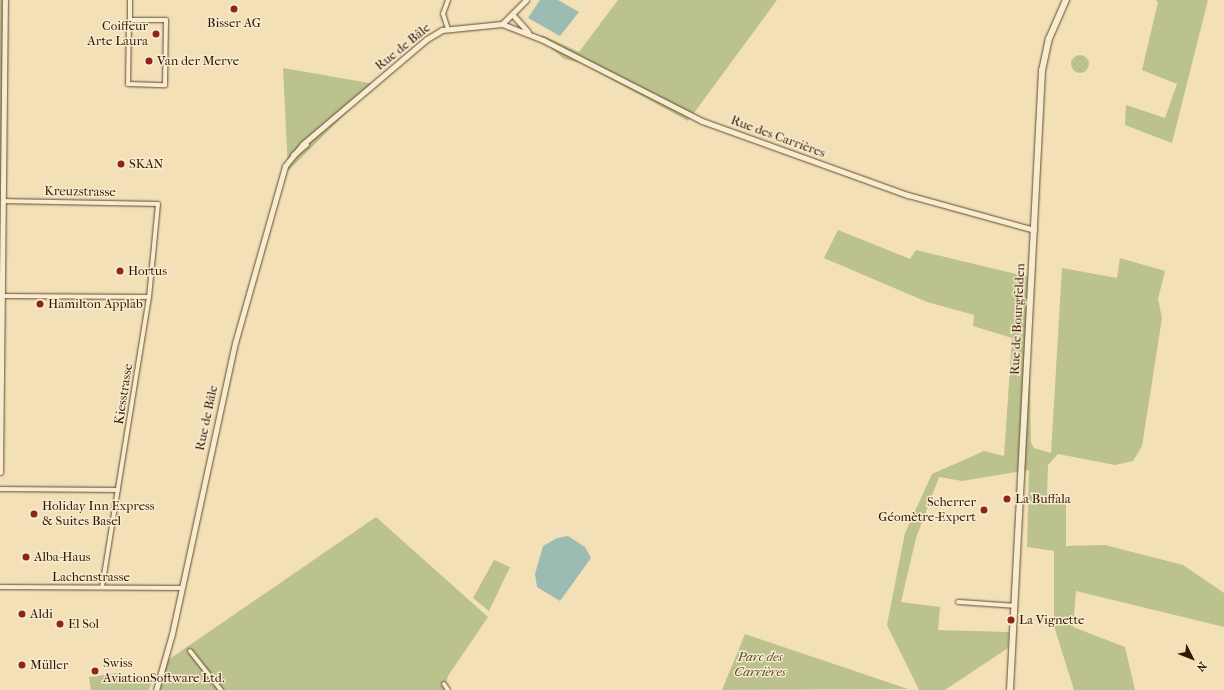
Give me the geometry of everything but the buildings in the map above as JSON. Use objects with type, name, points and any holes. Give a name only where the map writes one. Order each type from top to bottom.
[{"type":"main road","name":"Rue de Bourgfelden","points":[[1010,690],[1042,71],[1048,39],[1066,0]]},
{"type":"street","points":[[0,472],[5,0]]},
{"type":"street","points":[[129,21],[128,84],[165,85],[166,20],[130,20],[130,0]]},
{"type":"street","points":[[448,0],[444,14],[448,29]]},
{"type":"street","points":[[502,24],[526,0]]},
{"type":"street","name":"Rue des Carrières","points":[[512,14],[528,32]]},
{"type":"street","name":"Rue de Bâle","points":[[156,690],[182,588],[235,343],[281,176],[293,155],[427,39],[448,29],[502,24]]},
{"type":"street","name":"Rue des Carrières","points":[[502,24],[528,32],[702,121],[908,195],[1034,230]]},
{"type":"street","name":"Kreuzstrasse","points":[[3,201],[158,204]]},
{"type":"street","name":"Kiesstrasse","points":[[102,586],[149,297],[158,204]]},
{"type":"street","points":[[2,296],[149,297]]},
{"type":"street","points":[[0,489],[118,490]]},
{"type":"street","name":"Lachenstrasse","points":[[0,587],[102,586],[182,588]]},
{"type":"street","points":[[958,602],[1015,606]]},
{"type":"street","points":[[190,651],[221,690]]},
{"type":"street","points":[[444,684],[448,690]]},
{"type":"green space","points":[[0,0],[5,0],[0,472]]},
{"type":"green space","points":[[618,0],[777,0],[688,121],[581,63],[564,59],[546,44],[542,35],[579,52]]},
{"type":"green space","points":[[1155,0],[1208,0],[1172,143],[1125,125],[1126,105],[1165,118],[1177,84],[1142,70],[1158,2]]},
{"type":"green space","points":[[1080,55],[1086,58],[1089,64],[1086,70],[1080,73],[1074,70],[1071,64],[1074,58]]},
{"type":"green space","points":[[283,68],[375,84],[288,171]]},
{"type":"green space","points":[[838,230],[910,259],[916,250],[1028,277],[1031,442],[1034,448],[1051,453],[1062,268],[1117,278],[1120,258],[1165,271],[1158,299],[1162,318],[1142,446],[1133,461],[1115,465],[1058,454],[1048,465],[1047,498],[1066,498],[1066,546],[1105,545],[1183,565],[1224,593],[1224,627],[1076,591],[1073,627],[1125,647],[1135,690],[1074,690],[1054,626],[1054,551],[1027,547],[1029,470],[962,481],[939,477],[916,538],[901,602],[940,607],[938,630],[1009,632],[1008,648],[945,690],[919,690],[887,625],[905,533],[932,474],[984,451],[1004,456],[1012,338],[973,326],[974,315],[927,302],[824,258]]},
{"type":"green space","points":[[376,517],[488,617],[448,676],[445,687],[449,690],[158,690],[168,660]]},
{"type":"green space","points":[[494,560],[510,567],[489,611],[473,598]]},
{"type":"green space","name":"Parc des Carrières","points":[[745,634],[908,689],[722,690]]},
{"type":"green space","points":[[118,673],[120,681],[153,680],[149,690],[91,690],[89,677]]},
{"type":"water","points":[[540,0],[558,0],[579,12],[560,36],[528,18]]},
{"type":"water","points":[[568,536],[585,547],[591,558],[560,601],[537,587],[535,574],[543,546],[557,538]]},
{"type":"place","name":"Bisser AG","points":[[234,9]]},
{"type":"place","name":"Coiffeur Arte Laura","points":[[156,34]]},
{"type":"place","name":"Van der Merve","points":[[149,61]]},
{"type":"place","name":"SKAN","points":[[121,164]]},
{"type":"place","name":"Hortus","points":[[120,271]]},
{"type":"place","name":"Hamilton Applab","points":[[40,304]]},
{"type":"place","name":"La Buffala","points":[[1007,499]]},
{"type":"place","name":"Scherrer Géomètre-Expert","points":[[984,510]]},
{"type":"place","name":"Holiday Inn Express & Suites Basel","points":[[34,514]]},
{"type":"place","name":"Alba-Haus","points":[[26,557]]},
{"type":"place","name":"Aldi","points":[[22,614]]},
{"type":"place","name":"La Vignette","points":[[1011,620]]},
{"type":"place","name":"El Sol","points":[[60,624]]},
{"type":"place","name":"Müller","points":[[22,665]]},
{"type":"place","name":"Swiss AviationSoftware Ltd.","points":[[95,671]]}]
